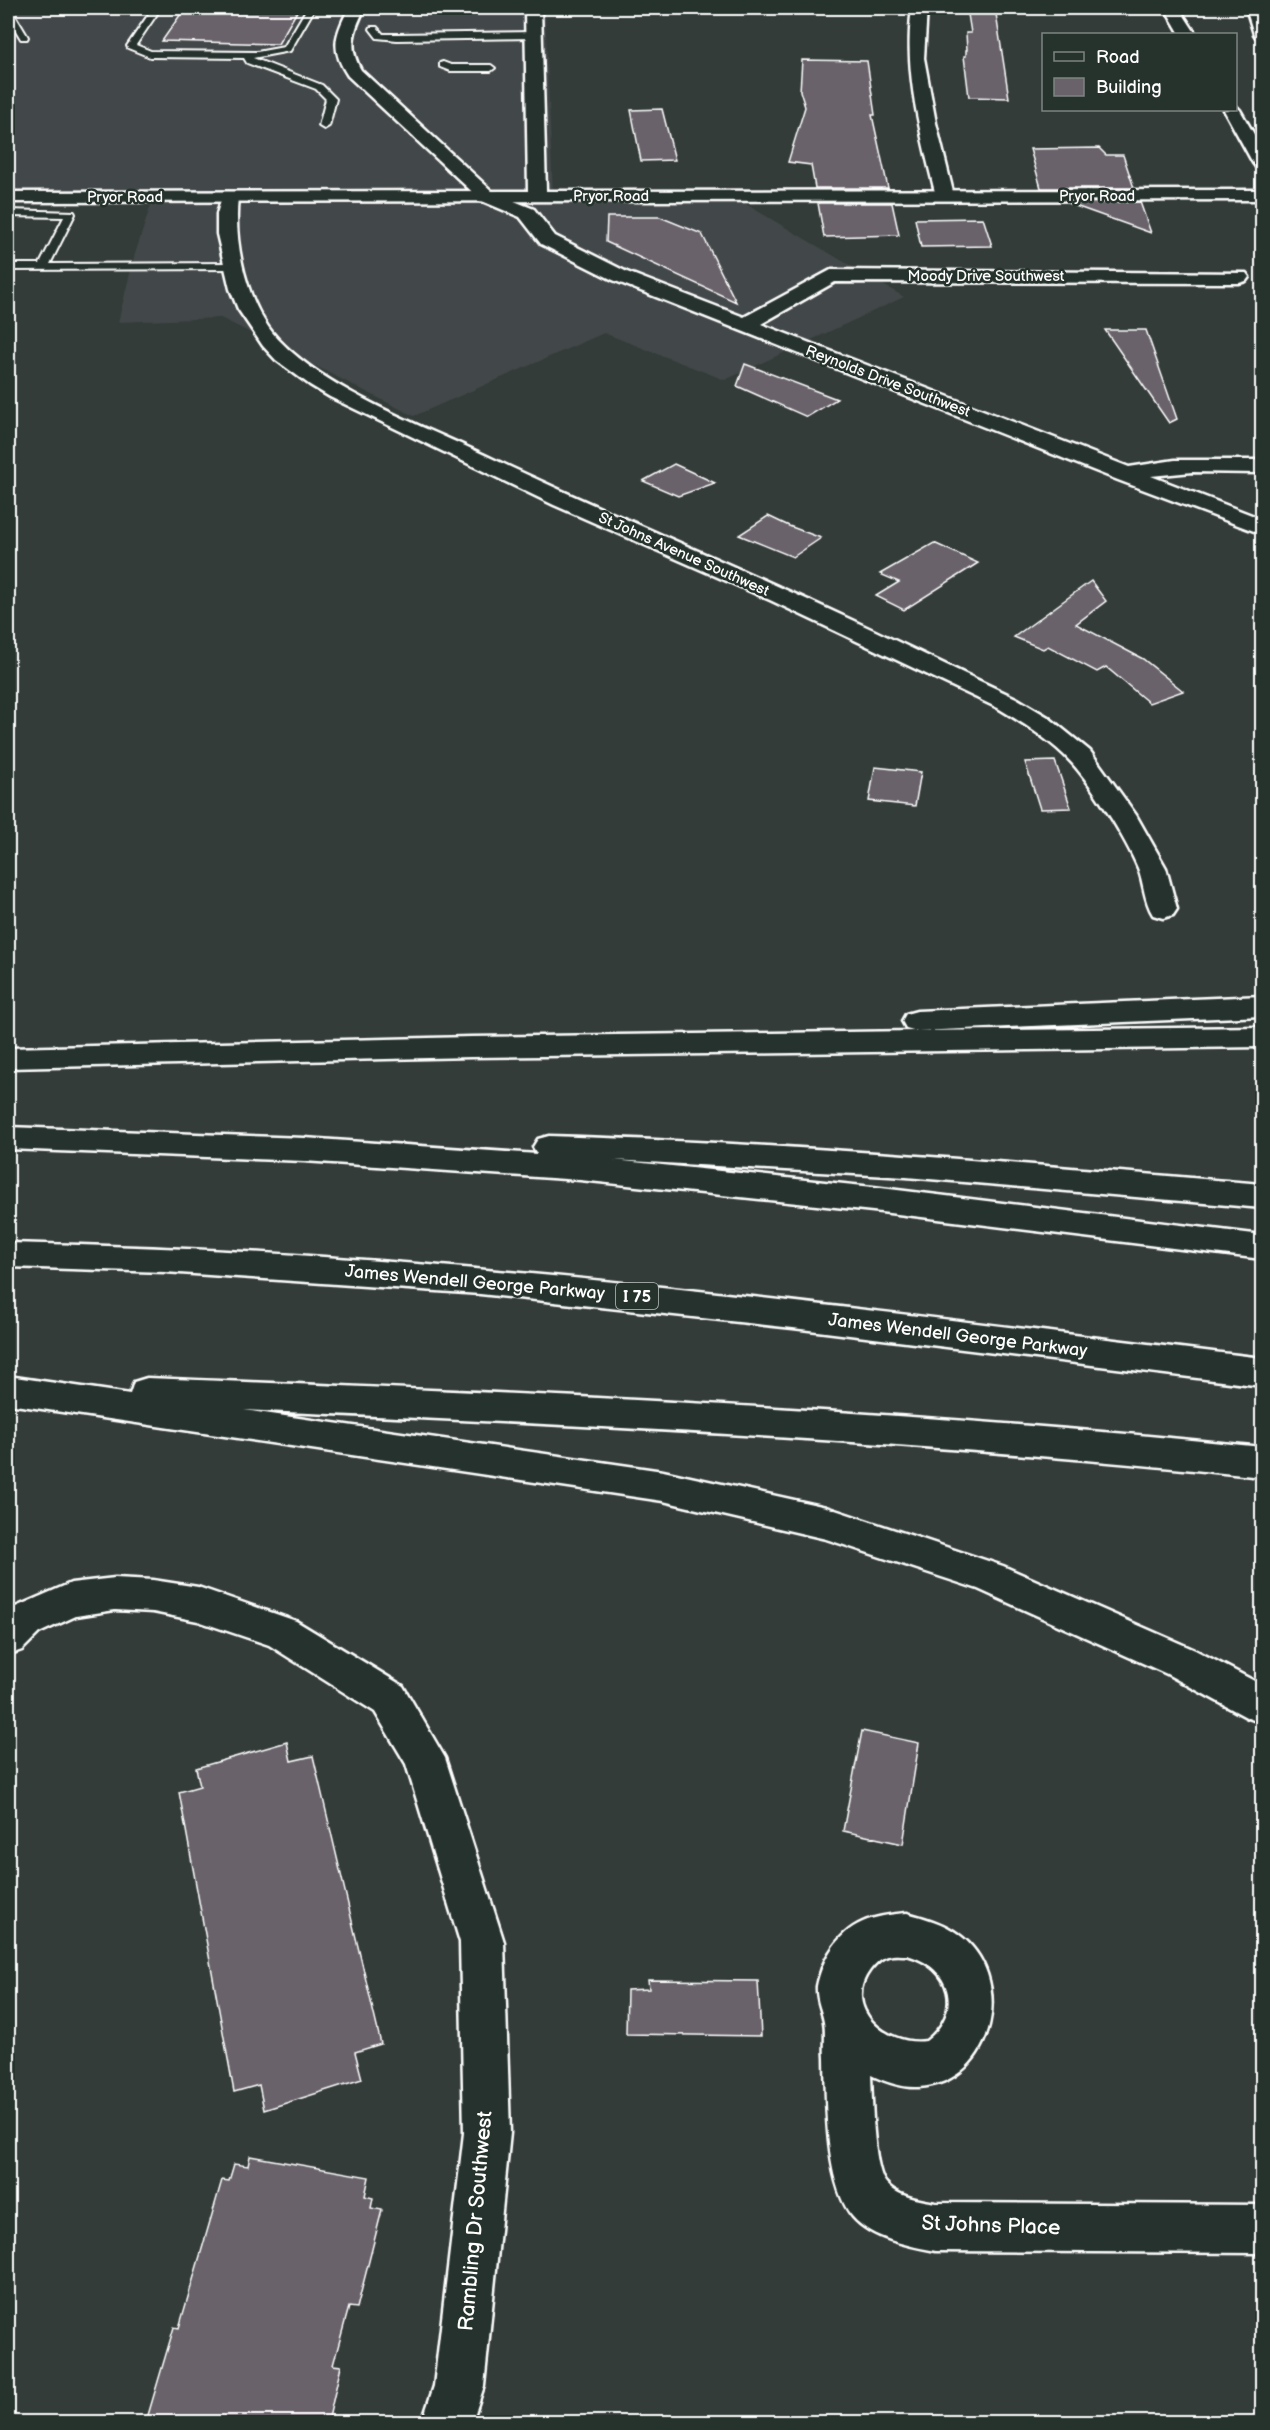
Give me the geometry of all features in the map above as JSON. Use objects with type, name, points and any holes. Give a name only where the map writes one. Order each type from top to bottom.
[{"type":"main road","points":[[357,8],[343,36],[343,55],[354,73],[488,196],[532,205],[533,8]]},
{"type":"main road","points":[[919,8],[916,58],[927,123],[945,196]]},
{"type":"main road","points":[[1172,8],[1187,33]]},
{"type":"main road","points":[[1253,8],[1263,34]]},
{"type":"main road","points":[[1233,111],[1263,164]]},
{"type":"main road","name":"Pryor Road","points":[[532,205],[945,196],[1263,195]]},
{"type":"main road","name":"Pryor Road","points":[[8,197],[488,196]]},
{"type":"main road","name":"St Johns Avenue Southwest","points":[[229,197],[226,224],[240,294],[253,322],[275,349],[303,371],[338,393],[562,500],[799,605],[1039,722],[1081,757],[1122,815],[1152,868],[1163,909]]},
{"type":"main road","name":"Reynolds Drive Southwest","points":[[532,205],[548,240],[620,276],[1263,527]]},
{"type":"main road","name":"Moody Drive Southwest","points":[[746,325],[831,276],[1239,277]]},
{"type":"main road","points":[[1126,475],[1169,466],[1258,466]]},
{"type":"main road","points":[[471,1047],[959,1018],[1263,1006]]},
{"type":"main road","points":[[8,1058],[471,1047],[1263,1037]]},
{"type":"main road","points":[[8,1138],[639,1149],[839,1160],[1263,1196]]},
{"type":"main road","points":[[87,1140],[353,1152],[587,1170],[919,1204],[1263,1247]]},
{"type":"main road","name":"James Wendell George Parkway","points":[[8,1255],[109,1257],[391,1274],[670,1299],[1263,1372]]},
{"type":"main road","points":[[8,1388],[704,1417],[951,1432],[1263,1462]]},
{"type":"main road","points":[[8,1388],[663,1486],[826,1523],[989,1577],[1181,1662],[1263,1705]]},
{"type":"main road","name":"Rambling Dr Southwest","points":[[8,1638],[25,1621],[71,1600],[115,1594],[153,1596],[198,1604],[282,1633],[389,1699],[425,1758],[482,1942],[487,2133],[459,2386],[447,2422]]},
{"type":"main road","name":"St Johns Place","points":[[846,2024],[855,2171],[867,2199],[894,2218],[936,2227],[1263,2229]]},
{"type":"lane","points":[[157,8],[130,46],[150,54],[247,55],[287,49],[311,8]]},
{"type":"lane","points":[[24,38],[10,19],[25,17]]},
{"type":"lane","points":[[374,29],[380,36],[397,38],[534,35]]},
{"type":"lane","points":[[247,55],[250,60],[319,87],[331,99],[324,126]]},
{"type":"lane","points":[[443,65],[450,68],[491,68]]},
{"type":"lane","points":[[8,213],[70,214],[44,267]]},
{"type":"lane","points":[[8,267],[234,266]]},
{"type":"shaded area","points":[[8,8],[545,8],[553,196],[732,196],[904,297],[725,380],[604,333],[414,416],[221,318],[118,322],[134,257],[155,192],[8,190]]},
{"type":"building","points":[[185,8],[299,8],[278,44],[162,41]]},
{"type":"building","points":[[967,8],[994,8],[1009,98],[969,97],[964,56],[967,50],[966,33],[971,33]]},
{"type":"building","points":[[802,60],[867,61],[875,115],[872,115],[888,188],[815,188],[811,165],[788,162],[805,107],[800,91]]},
{"type":"building","points":[[662,109],[675,160],[641,161],[631,110]]},
{"type":"building","points":[[1099,148],[1106,155],[1123,155],[1134,188],[1041,188],[1030,149]]},
{"type":"building","points":[[1140,202],[1151,233],[1067,203]]},
{"type":"building","points":[[818,203],[892,203],[899,235],[824,237]]},
{"type":"building","points":[[607,217],[660,217],[702,234],[736,302],[606,242]]},
{"type":"building","points":[[983,218],[992,246],[921,247],[915,219]]},
{"type":"building","points":[[1105,330],[1146,330],[1177,419],[1169,423]]},
{"type":"building","points":[[745,364],[837,399],[807,417],[737,386]]},
{"type":"building","points":[[674,464],[715,483],[678,496],[643,481]]},
{"type":"building","points":[[768,516],[821,538],[793,557],[739,535]]},
{"type":"building","points":[[934,543],[978,563],[904,610],[876,596],[899,582],[880,574]]},
{"type":"building","points":[[1091,581],[1106,601],[1076,624],[1143,659],[1183,691],[1149,703],[1106,667],[1097,672],[1048,646],[1043,649],[1014,637]]},
{"type":"building","points":[[1055,761],[1071,808],[1040,809],[1025,762]]},
{"type":"building","points":[[875,767],[921,772],[915,806],[869,801]]},
{"type":"building","points":[[862,1731],[919,1743],[903,1844],[843,1831]]},
{"type":"building","points":[[287,1742],[291,1761],[313,1756],[381,2044],[355,2052],[362,2079],[264,2110],[259,2085],[234,2092],[179,1792],[200,1786],[196,1768]]},
{"type":"building","points":[[648,1980],[758,1981],[761,2036],[626,2034],[627,1990],[649,1989]]},
{"type":"building","points":[[250,2156],[369,2177],[365,2196],[373,2198],[371,2208],[382,2210],[357,2308],[349,2307],[333,2365],[341,2366],[328,2422],[146,2422],[174,2327],[179,2328],[222,2180],[229,2181],[234,2164],[248,2166]]}]
